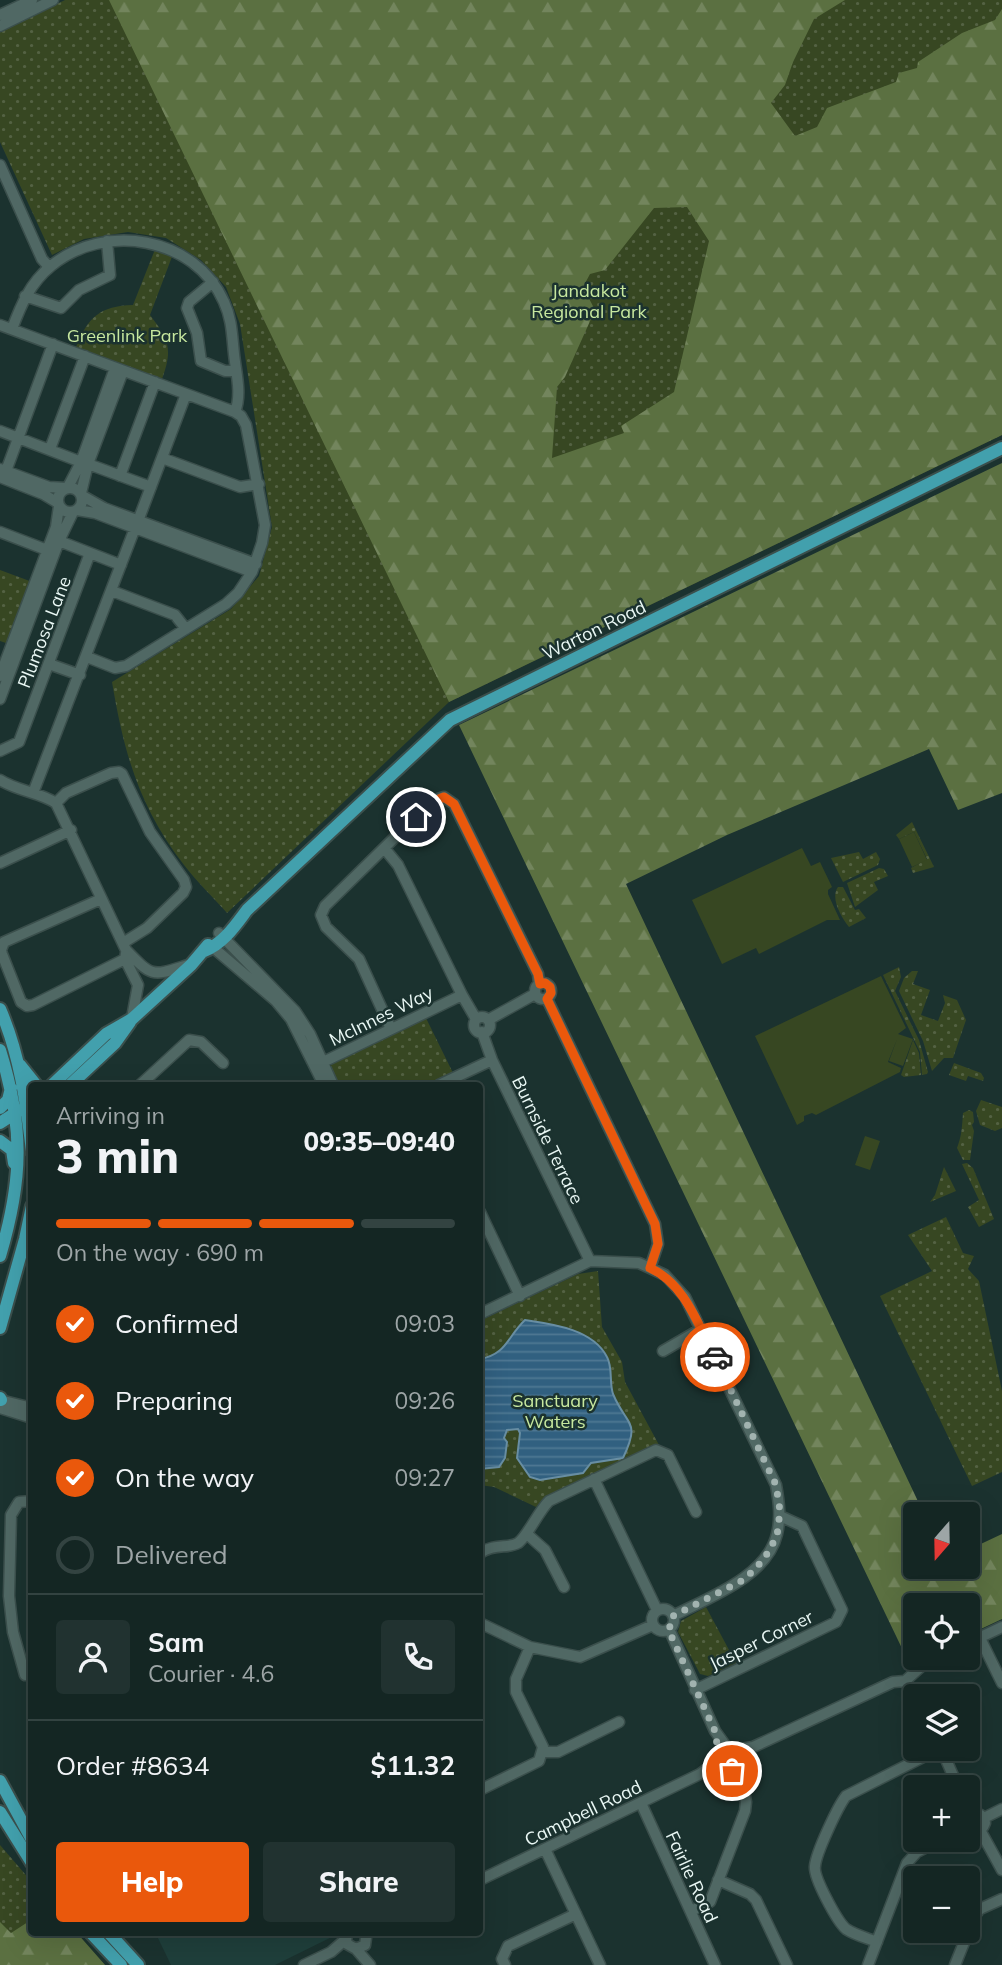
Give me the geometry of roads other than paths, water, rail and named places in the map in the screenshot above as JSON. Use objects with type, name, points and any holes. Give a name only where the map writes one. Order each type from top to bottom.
[{"type":"main road","name":"Warton Road","points":[[72,1082],[115,1043],[132,1019],[214,943],[231,920],[247,910],[450,720],[826,539],[1002,448]]},
{"type":"main road","points":[[0,1009],[18,1062],[25,1114],[18,1180],[0,1256]]},
{"type":"main road","name":"Warton Road","points":[[55,1082],[106,1034],[132,1019]]},
{"type":"main road","points":[[0,1050],[11,1088],[25,1114]]},
{"type":"main road","points":[[18,1062],[34,1082]]},
{"type":"main road","points":[[0,1108],[8,1100],[11,1088]]},
{"type":"main road","points":[[0,1123],[25,1114]]},
{"type":"main road","points":[[18,1180],[12,1150],[0,1139],[25,1114]]},
{"type":"main road","points":[[0,1328],[28,1225]]},
{"type":"main road","points":[[0,1781],[28,1833]]},
{"type":"main road","points":[[0,1812],[28,1857]]},
{"type":"main road","points":[[94,1936],[121,1965]]},
{"type":"main road","points":[[111,1936],[138,1965]]},
{"type":"street","points":[[0,15],[32,0]]},
{"type":"street","points":[[0,26],[53,0]]},
{"type":"street","points":[[0,164],[4,183],[42,259],[49,267]]},
{"type":"street","points":[[25,296],[61,308],[79,290],[107,278],[111,271],[107,241]]},
{"type":"street","points":[[12,329],[25,296],[49,267],[68,254],[107,241],[140,241],[167,248],[198,267],[213,282],[224,302],[231,319],[239,396],[235,412]]},
{"type":"street","points":[[213,282],[189,302],[187,308],[197,333],[201,360],[225,371],[236,371]]},
{"type":"street","points":[[0,324],[235,412],[246,425],[265,525],[254,568],[233,598],[122,668],[87,657]]},
{"type":"street","points":[[2,472],[18,438],[52,344]]},
{"type":"street","points":[[50,449],[85,356]]},
{"type":"street","points":[[0,677],[57,522],[58,495],[67,488],[84,463],[119,369]]},
{"type":"street","points":[[120,476],[155,382]]},
{"type":"street","points":[[33,793],[186,394]]},
{"type":"street","points":[[0,430],[151,487]]},
{"type":"street","points":[[162,458],[240,487],[259,485]]},
{"type":"street","points":[[0,699],[9,649],[59,541],[82,502],[84,463]]},
{"type":"street","points":[[2,472],[49,487],[75,488],[98,505],[137,524],[254,568]]},
{"type":"street","points":[[2,472],[43,494],[65,511],[95,513],[137,524]]},
{"type":"street","points":[[0,532],[47,550]]},
{"type":"street","points":[[59,541],[121,565]]},
{"type":"street","name":"Plumosa Lane","points":[[0,751],[19,742],[90,553]]},
{"type":"street","points":[[112,591],[175,615],[186,629]]},
{"type":"street","points":[[49,664],[80,675]]},
{"type":"street","points":[[56,803],[70,791],[111,773],[122,774],[150,832],[184,880],[186,887],[125,951],[33,1006],[24,1004],[2,954],[4,942],[101,899]]},
{"type":"street","points":[[0,780],[56,803],[71,830],[138,985],[132,1019]]},
{"type":"street","points":[[391,1029],[359,959],[326,927],[321,915],[325,906],[384,848],[432,802],[444,797],[454,804],[538,974],[540,984]]},
{"type":"street","points":[[0,863],[71,830]]},
{"type":"street","name":"Burnside Terrace","points":[[384,848],[398,865],[476,1019],[474,1027],[482,1032],[492,1060],[590,1261]]},
{"type":"street","points":[[214,943],[248,971],[310,1034],[323,1082]]},
{"type":"street","points":[[125,951],[144,970],[151,973],[159,974],[191,965]]},
{"type":"street","points":[[535,994],[535,989],[545,983],[550,987],[551,993],[547,999]]},
{"type":"street","points":[[535,994],[541,999],[547,999]]},
{"type":"street","points":[[488,1020],[535,994]]},
{"type":"street","name":"McInnes Way","points":[[319,1064],[462,995]]},
{"type":"street","points":[[547,999],[655,1224],[658,1244],[650,1268]]},
{"type":"street","points":[[476,1019],[481,1017],[488,1020]]},
{"type":"street","points":[[482,1032],[489,1028],[488,1020]]},
{"type":"street","points":[[143,1082],[189,1040],[201,1041],[223,1063]]},
{"type":"street","points":[[445,1082],[492,1060]]},
{"type":"street","points":[[319,1064],[331,1082]]},
{"type":"street","points":[[483,1218],[520,1296]]},
{"type":"street","points":[[483,1313],[590,1261],[639,1263],[665,1275],[685,1297],[776,1485],[780,1516],[777,1536],[764,1559],[745,1579],[673,1616]]},
{"type":"street","points":[[663,1351],[701,1329]]},
{"type":"street","points":[[0,1401],[28,1407]]},
{"type":"street","points":[[0,1401],[28,1416]]},
{"type":"street","points":[[483,1551],[490,1547],[514,1545],[527,1534],[538,1511],[548,1501],[656,1450],[668,1455],[696,1512]]},
{"type":"street","points":[[594,1479],[657,1610]]},
{"type":"street","points":[[25,1675],[11,1619],[9,1596],[13,1509],[23,1501],[28,1501]]},
{"type":"street","name":"Jasper Corner","points":[[695,1690],[836,1622],[842,1610],[802,1526],[780,1516]]},
{"type":"street","points":[[527,1534],[545,1550],[564,1587]]},
{"type":"street","points":[[665,1609],[673,1616],[673,1623],[668,1629],[661,1631],[653,1625],[652,1618],[657,1610],[665,1609]]},
{"type":"street","points":[[483,1624],[530,1647],[580,1657],[653,1625]]},
{"type":"street","points":[[1002,1627],[980,1638],[1002,1683]]},
{"type":"street","points":[[668,1629],[715,1731],[723,1764],[742,1786]]},
{"type":"street","points":[[483,1789],[539,1762],[543,1752],[516,1692],[516,1679],[530,1647]]},
{"type":"street","name":"Campbell Road","points":[[732,1750],[753,1747],[893,1682],[905,1681],[917,1670]]},
{"type":"street","points":[[543,1752],[558,1752],[619,1723]]},
{"type":"street","points":[[691,1911],[710,1902],[747,1802],[742,1786],[740,1754],[732,1750],[715,1731]]},
{"type":"street","name":"Campbell Road","points":[[483,1879],[723,1764],[736,1770],[753,1747]]},
{"type":"street","points":[[723,1764],[732,1750]]},
{"type":"street","points":[[877,1942],[843,1926],[817,1879],[814,1867],[838,1805],[846,1796],[915,1761]]},
{"type":"street","name":"Fairlie Road","points":[[641,1803],[715,1965]]},
{"type":"street","points":[[984,1818],[1002,1809]]},
{"type":"street","points":[[980,1815],[984,1818],[985,1825],[980,1830],[1002,1870]]},
{"type":"street","points":[[545,1849],[600,1965]]},
{"type":"street","points":[[868,1965],[911,1857],[920,1852]]},
{"type":"street","points":[[719,1880],[750,1894],[756,1900],[787,1965]]},
{"type":"street","points":[[955,1965],[975,1914],[1002,1899]]},
{"type":"street","points":[[505,1965],[502,1959],[508,1946],[576,1914]]},
{"type":"street","points":[[331,1952],[345,1936]]},
{"type":"street","points":[[347,1936],[347,1944],[361,1943]]},
{"type":"street","points":[[304,1965],[331,1952],[361,1943]]},
{"type":"street","points":[[361,1943],[371,1965]]},
{"type":"water","name":"Sanctuary Waters","points":[[525,1320],[571,1330],[592,1340],[601,1348],[609,1361],[613,1394],[630,1424],[631,1437],[623,1458],[591,1463],[583,1473],[540,1480],[530,1477],[517,1458],[520,1433],[518,1429],[507,1430],[504,1438],[507,1442],[505,1458],[499,1467],[483,1469],[483,1358],[501,1349]]},
{"type":"park label","name":"Jandakot Regional Park","points":[[589,300]]},
{"type":"park label","name":"Greenlink Park","points":[[127,335]]}]
